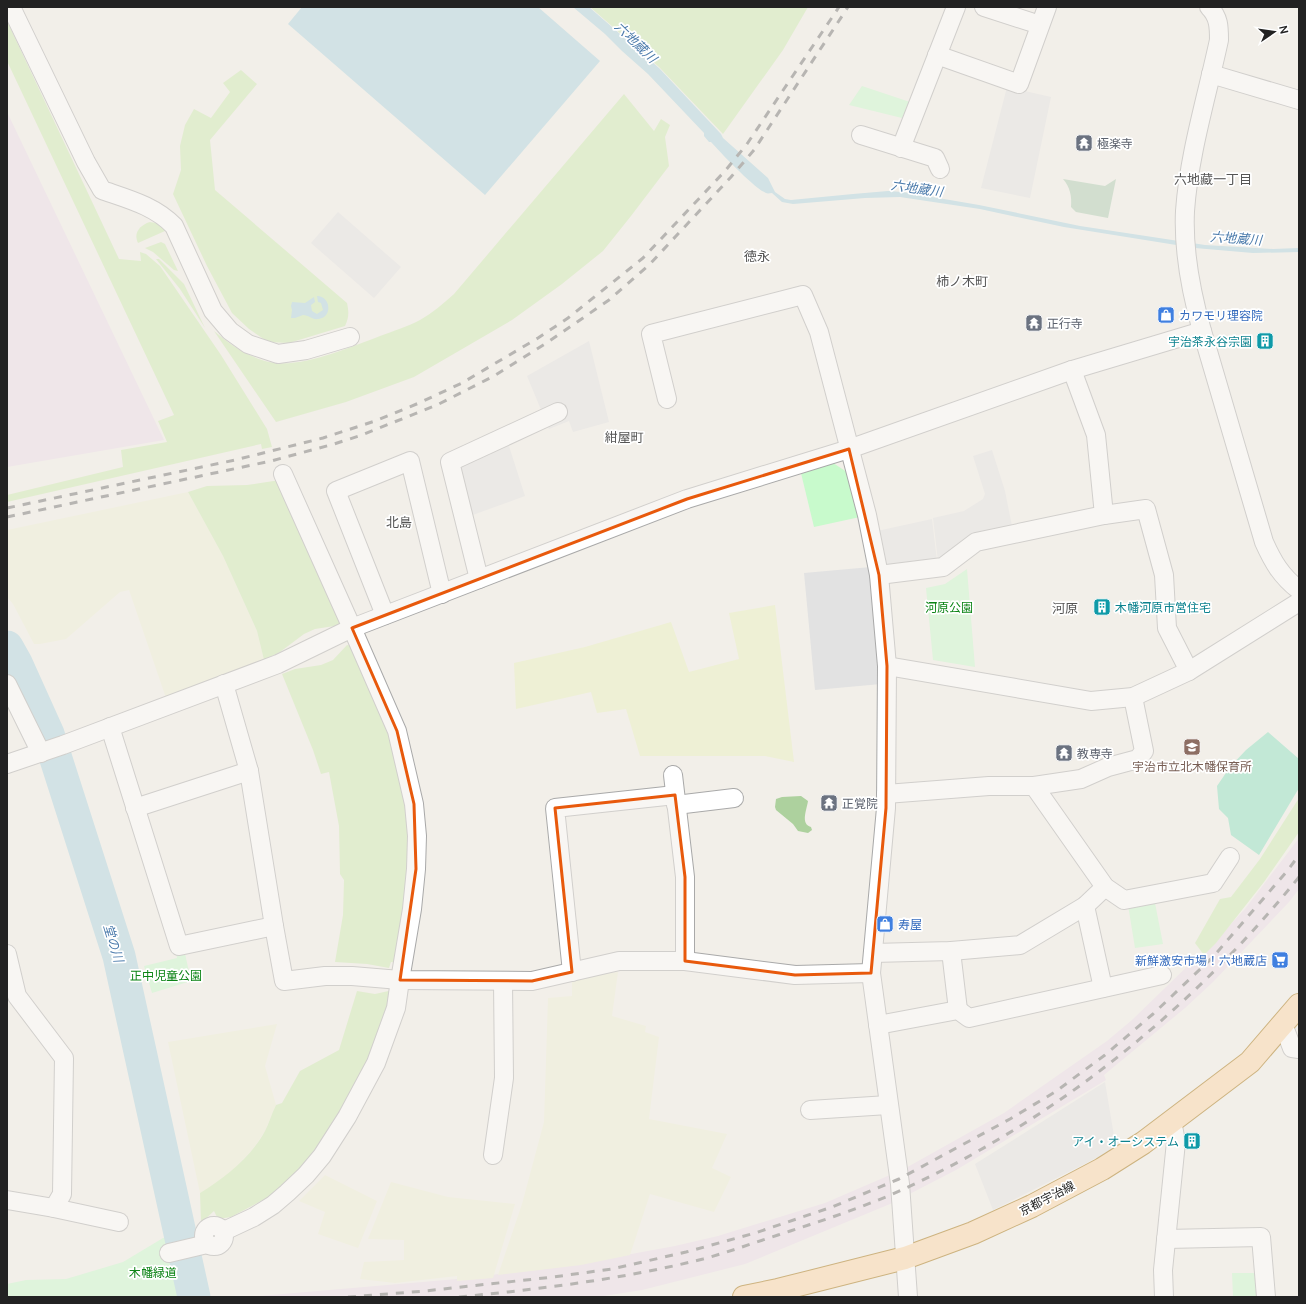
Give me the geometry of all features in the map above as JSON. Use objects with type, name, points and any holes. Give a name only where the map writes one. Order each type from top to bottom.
[{"type":"main road","name":"京都宇治線","points":[[744,1297],[778,1294],[905,1258],[973,1233],[1032,1206],[1102,1169],[1143,1143],[1250,1062],[1299,1005]]},
{"type":"street","points":[[11,7],[86,162],[102,190],[138,202],[164,216],[174,226],[213,311],[230,331],[248,344],[278,354],[306,350],[350,337]]},
{"type":"street","points":[[901,148],[956,7]]},
{"type":"street","points":[[984,7],[1040,26]]},
{"type":"street","points":[[937,56],[1019,84],[1047,7]]},
{"type":"street","points":[[1209,7],[1214,12],[1219,23],[1219,40],[1192,160],[1185,211],[1187,266],[1192,296],[1264,542],[1272,561],[1281,574],[1299,590]]},
{"type":"street","points":[[1212,74],[1299,100]]},
{"type":"street","points":[[861,135],[935,158],[940,169]]},
{"type":"street","points":[[667,399],[650,334],[802,295],[819,332],[867,515],[879,574],[887,666],[886,808],[871,973],[900,1184],[908,1297]]},
{"type":"street","points":[[7,764],[63,745],[278,664],[352,628],[687,499],[849,449],[1072,370],[1202,331]]},
{"type":"street","points":[[1072,370],[1096,435],[1104,515]]},
{"type":"street","points":[[480,579],[450,462],[558,412]]},
{"type":"street","points":[[385,615],[336,491],[410,461],[442,594]]},
{"type":"street","points":[[172,1252],[203,1245],[205,1230],[208,1228],[215,1226],[224,1231],[254,1217],[273,1205],[306,1175],[322,1156],[347,1117],[376,1063],[396,1008],[412,909],[416,869],[417,836],[414,804],[397,731],[283,474]]},
{"type":"street","points":[[879,574],[943,567],[976,542],[1104,515],[1146,509],[1164,575],[1167,628],[1189,671]]},
{"type":"street","points":[[887,666],[1091,701],[1133,697],[1189,671],[1299,602]]},
{"type":"street","points":[[7,684],[41,752]]},
{"type":"street","points":[[224,684],[249,771],[284,981],[325,976],[352,976],[400,980],[532,981],[619,961],[685,961],[795,975],[871,973]]},
{"type":"street","points":[[886,794],[989,786],[1034,786],[1081,779],[1108,767],[1138,759],[1144,751],[1133,697]]},
{"type":"street","points":[[110,727],[179,946],[274,926]]},
{"type":"street","points":[[135,808],[249,771]]},
{"type":"street","points":[[673,775],[685,877],[685,961]]},
{"type":"street","points":[[1034,786],[1105,888],[1124,900],[1213,883],[1230,857]]},
{"type":"street","points":[[572,972],[555,808],[676,800],[734,798]]},
{"type":"street","points":[[873,953],[951,951],[1020,945],[1085,906],[1105,888]]},
{"type":"street","points":[[1085,906],[1103,988]]},
{"type":"street","points":[[951,951],[958,1010]]},
{"type":"street","points":[[7,954],[17,996],[64,1058],[62,1194],[54,1208]]},
{"type":"street","points":[[878,1025],[958,1010],[969,1018],[1162,975]]},
{"type":"street","points":[[493,1155],[504,1078],[504,981]]},
{"type":"street","points":[[1283,1024],[1292,1048],[1299,1049]]},
{"type":"street","points":[[810,1110],[888,1105]]},
{"type":"street","points":[[1164,1297],[1163,1270],[1176,1142],[1172,1121]]},
{"type":"street","points":[[7,1200],[54,1208],[119,1222]]},
{"type":"street","points":[[1166,1239],[1261,1237],[1266,1297]]},
{"type":"highlighted area","points":[[849,449],[879,575],[887,666],[886,808],[871,973],[795,975],[685,961],[685,877],[675,795],[555,808],[572,972],[532,981],[400,980],[416,869],[414,804],[397,731],[352,628],[687,499]]},
{"type":"shaded area","points":[[1007,87],[1051,97],[1030,198],[981,188]]},
{"type":"shaded area","points":[[7,112],[164,440],[7,467]]},
{"type":"shaded area","points":[[338,212],[401,267],[374,298],[311,243]]},
{"type":"shaded area","points":[[589,341],[609,422],[573,432],[569,421],[549,429],[527,376]]},
{"type":"shaded area","points":[[507,440],[525,496],[470,516],[457,467]]},
{"type":"shaded area","points":[[992,450],[1005,491],[1012,526],[938,561],[933,518],[964,511],[983,499],[985,494],[973,456]]},
{"type":"shaded area","points":[[932,519],[937,561],[890,566],[881,558],[877,531]]},
{"type":"shaded area","points":[[871,567],[881,684],[815,690],[804,573]]},
{"type":"shaded area","points":[[1299,838],[1299,889],[1289,902],[1213,982],[1185,1008],[1104,1075],[1106,1080],[956,1170],[890,1204],[745,1264],[642,1290],[597,1297],[249,1297],[469,1278],[588,1262],[675,1246],[718,1236],[825,1203],[904,1169],[1004,1113],[1107,1041],[1132,1020],[1198,956],[1200,957],[1245,909]]},
{"type":"shaded area","points":[[1105,1082],[1116,1148],[993,1210],[975,1164]]},
{"type":"green space","points":[[590,7],[808,7],[783,50],[723,134],[659,67]]},
{"type":"green space","points":[[7,21],[119,259],[141,261],[140,252],[146,254],[160,266],[221,355],[267,429],[272,447],[262,449],[261,444],[7,502],[7,495],[123,467],[121,450],[167,442],[158,421],[174,415],[7,61]]},
{"type":"green space","points":[[241,70],[257,84],[210,140],[215,190],[347,303],[348,306],[348,318],[345,326],[289,343],[268,342],[249,329],[232,313],[207,266],[173,194],[181,170],[180,146],[185,125],[194,109],[211,118],[230,92],[223,83]]},
{"type":"green space","points":[[862,86],[910,102],[902,118],[849,105]]},
{"type":"green space","points":[[624,94],[654,131],[661,119],[670,125],[665,137],[669,166],[603,251],[562,284],[512,320],[414,377],[346,402],[276,422],[214,331],[246,353],[261,360],[281,363],[310,360],[325,356],[400,329],[420,320],[454,294]]},
{"type":"green space","points":[[1063,179],[1105,186],[1116,179],[1108,218],[1076,212],[1071,207],[1070,192]]},
{"type":"green space","points":[[150,222],[159,224],[165,231],[138,243],[136,236],[138,230],[143,225]]},
{"type":"green space","points":[[161,242],[165,244],[178,271],[174,270],[153,252],[145,248]]},
{"type":"green space","points":[[156,259],[159,259],[184,284],[205,328],[180,289]]},
{"type":"green space","points":[[830,461],[850,474],[860,517],[814,527],[800,469]]},
{"type":"green space","points":[[280,480],[341,625],[315,629],[304,634],[280,652],[264,660],[257,631],[223,556],[188,492],[207,486],[247,485]]},
{"type":"green space","points":[[188,492],[223,556],[257,631],[264,660],[166,698],[129,590],[120,592],[66,639],[34,644],[13,604],[7,597],[7,530]]},
{"type":"green space","name":"河原公園","points":[[967,569],[975,667],[933,660],[926,588],[945,584]]},
{"type":"green space","points":[[775,605],[794,762],[765,756],[640,756],[626,709],[597,713],[591,692],[516,709],[514,663],[585,647],[671,622],[689,672],[739,659],[729,613]]},
{"type":"green space","points":[[347,645],[353,646],[397,749],[406,788],[410,862],[399,963],[391,962],[389,968],[367,964],[335,962],[343,915],[344,880],[340,874],[339,826],[329,772],[321,774],[313,750],[282,674],[295,669],[321,665],[333,660]]},
{"type":"green space","points":[[1268,732],[1299,759],[1299,788],[1259,855],[1231,835],[1228,818],[1219,809],[1217,786],[1230,767],[1246,750]]},
{"type":"green space","points":[[801,796],[808,801],[805,820],[812,830],[808,833],[798,831],[793,824],[776,810],[775,807],[776,799],[782,797]]},
{"type":"green space","points":[[1299,798],[1299,832],[1264,882],[1216,943],[1204,955],[1195,943],[1220,899],[1231,897],[1260,859]]},
{"type":"green space","points":[[1155,903],[1163,944],[1135,948],[1128,905]]},
{"type":"green space","name":"正中児童公園","points":[[184,949],[191,981],[152,993],[144,966],[177,958],[176,951]]},
{"type":"green space","points":[[618,972],[612,1016],[646,1026],[645,1032],[659,1037],[649,1119],[727,1134],[712,1168],[731,1177],[714,1212],[650,1194],[630,1255],[581,1265],[498,1275],[522,1204],[544,1122],[548,998],[572,996],[572,979]]},
{"type":"green space","points":[[393,990],[386,1025],[346,1106],[306,1165],[276,1193],[231,1217],[218,1219],[214,1211],[201,1223],[200,1193],[228,1174],[252,1150],[265,1131],[276,1105],[282,1103],[300,1071],[339,1050],[357,991],[375,994]]},
{"type":"green space","points":[[277,1024],[265,1066],[276,1105],[265,1131],[253,1149],[232,1171],[216,1184],[200,1193],[168,1042]]},
{"type":"green space","points":[[325,1175],[377,1201],[358,1248],[318,1234],[325,1212],[299,1201]]},
{"type":"green space","points":[[391,1182],[448,1197],[515,1204],[493,1278],[457,1281],[457,1276],[395,1283],[360,1279],[364,1262],[404,1260],[404,1240],[368,1239]]},
{"type":"green space","name":"木幡緑道","points":[[171,1237],[184,1297],[7,1297],[7,1284],[26,1280],[66,1279],[123,1262],[163,1238]]},
{"type":"green space","points":[[1232,1273],[1259,1273],[1262,1297],[1233,1297]]},
{"type":"water","points":[[302,7],[538,7],[600,61],[485,195],[288,24]]},
{"type":"water","points":[[573,7],[589,7],[659,68],[721,134],[723,138],[768,178],[775,192],[785,199],[791,200],[888,191],[903,192],[979,205],[1080,226],[1205,245],[1273,249],[1299,248],[1299,252],[1253,253],[1195,248],[1064,227],[980,209],[900,197],[865,198],[793,204],[782,202],[772,193],[767,193],[761,190],[746,178],[711,142],[709,142],[704,136],[704,133],[648,74]]},
{"type":"water","points":[[317,296],[325,299],[327,303],[328,311],[323,318],[314,319],[303,315],[291,318],[292,302],[305,303],[314,297],[315,302],[311,305],[312,311],[317,314],[323,310],[321,303],[318,302]]},
{"type":"waterway","name":"堂の川","points":[[7,647],[16,663],[48,734],[119,956],[194,1297]]},
{"type":"railway","points":[[7,508],[235,460],[323,438],[375,421],[419,403],[462,383],[538,338],[568,318],[643,258],[725,171],[747,144],[839,7]]},
{"type":"railway","points":[[7,517],[271,461],[334,444],[359,436],[437,405],[494,376],[548,342],[609,300],[650,264],[731,177],[754,150],[848,7]]},
{"type":"railway","points":[[348,1297],[425,1291],[612,1269],[686,1252],[755,1233],[832,1207],[899,1179],[1010,1119],[1055,1092],[1105,1055],[1153,1014],[1213,957],[1288,870],[1299,855]]},
{"type":"railway","points":[[459,1297],[612,1278],[703,1259],[861,1207],[947,1168],[1004,1136],[1059,1100],[1112,1061],[1163,1019],[1211,974],[1257,927],[1299,877]]},
{"type":"place","name":"極楽寺","points":[[1084,143]]},
{"type":"place","name":"カワモリ理容院","points":[[1166,315]]},
{"type":"place","name":"正行寺","points":[[1034,323]]},
{"type":"place","name":"宇治茶永谷宗園","points":[[1265,341]]},
{"type":"place","name":"木幡河原市営住宅","points":[[1102,607]]},
{"type":"place","name":"宇治市立北木幡保育所","points":[[1192,747]]},
{"type":"place","name":"教専寺","points":[[1064,753]]},
{"type":"place","name":"正覚院","points":[[829,803]]},
{"type":"place","name":"寿屋","points":[[885,924]]},
{"type":"place","name":"新鮮激安市場！六地蔵店","points":[[1280,960]]},
{"type":"place","name":"アイ・オーシステム","points":[[1192,1141]]},
{"type":"district","name":"六地藏一丁目","points":[[1213,179]]},
{"type":"district","name":"徳永","points":[[757,256]]},
{"type":"district","name":"柿ノ木町","points":[[962,281]]},
{"type":"district","name":"紺屋町","points":[[624,437]]},
{"type":"district","name":"北島","points":[[399,522]]},
{"type":"district","name":"河原","points":[[1065,608]]},
{"type":"water label","name":"六地蔵川","points":[[636,42]]},
{"type":"water label","name":"六地蔵川","points":[[917,188]]},
{"type":"water label","name":"六地蔵川","points":[[1236,238]]}]
